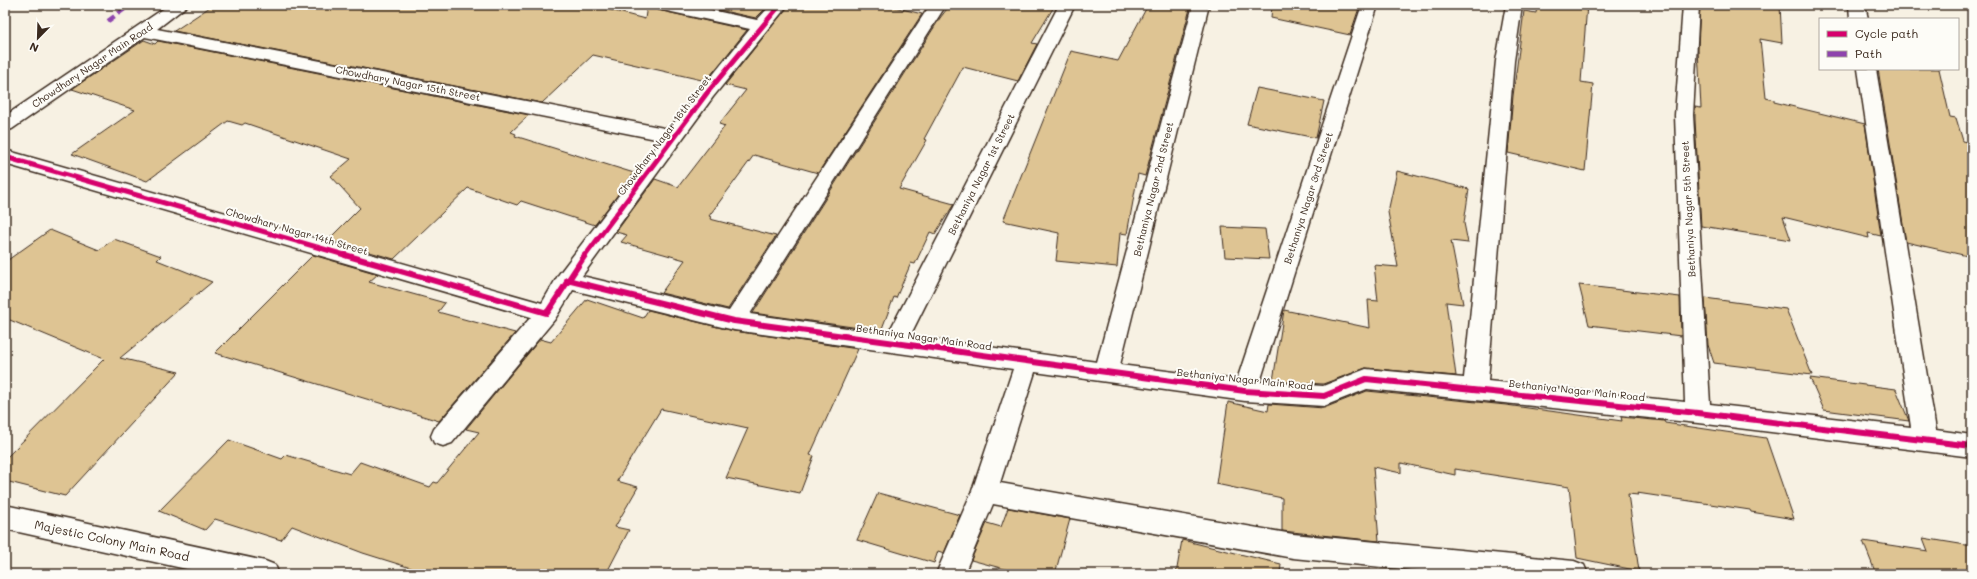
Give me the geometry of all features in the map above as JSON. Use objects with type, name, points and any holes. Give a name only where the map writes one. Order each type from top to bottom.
[{"type":"street","name":"Chowdhary Nagar Main Road","points":[[5,125],[180,5]]},
{"type":"street","points":[[664,5],[761,26]]},
{"type":"street","name":"Chowdhary Nagar 16th Street","points":[[567,280],[674,136],[761,26],[780,5]]},
{"type":"street","points":[[734,321],[938,5]]},
{"type":"street","name":"Bethaniya Nagar 1st Street","points":[[895,343],[1067,5]]},
{"type":"street","name":"Bethaniya Nagar 2nd Street","points":[[1106,373],[1201,5]]},
{"type":"street","name":"Bethaniya Nagar 3rd Street","points":[[1246,391],[1370,5]]},
{"type":"street","points":[[1474,389],[1505,60],[1514,5]]},
{"type":"street","name":"Bethaniya Nagar 5th Street","points":[[1691,5],[1684,115],[1698,413]]},
{"type":"street","points":[[1857,5],[1859,18]]},
{"type":"street","name":"Chowdhary Nagar 15th Street","points":[[143,31],[674,136]]},
{"type":"street","points":[[1867,70],[1925,439]]},
{"type":"street","name":"Chowdhary Nagar 14th Street","points":[[5,158],[547,312]]},
{"type":"street","points":[[443,436],[547,312],[567,280]]},
{"type":"street","name":"Bethaniya Nagar Main Road","points":[[567,280],[734,321],[1246,391],[1324,396],[1366,379],[1698,413],[1925,439],[1972,446]]},
{"type":"street","points":[[950,574],[985,491],[1027,362]]},
{"type":"street","points":[[985,491],[1293,546],[1574,574]]},
{"type":"street","name":"Majestic Colony Main Road","points":[[5,517],[265,574]]},
{"type":"building","points":[[213,5],[591,5],[645,19],[647,5],[655,5],[658,10],[747,30],[706,81],[593,55],[542,103],[174,31]]},
{"type":"building","points":[[695,5],[769,5],[756,18]]},
{"type":"building","points":[[789,5],[886,5],[922,14],[818,173],[754,155],[709,216],[711,217],[710,219],[776,236],[728,309],[661,293],[685,260],[621,242],[627,235],[616,232],[655,179],[678,187],[725,126],[719,124],[746,90],[725,85]]},
{"type":"building","points":[[950,5],[1055,5],[1032,43],[1037,44],[1018,81],[963,67],[924,139],[927,140],[899,189],[954,204],[935,234],[930,232],[915,264],[911,263],[896,298],[894,297],[881,331],[753,313],[940,18]]},
{"type":"building","points":[[1148,5],[1191,5],[1145,176],[1138,174],[1127,234],[1120,233],[1117,267],[1056,261],[1059,233],[1003,221],[1071,51],[1118,61]]},
{"type":"building","points":[[1272,5],[1360,5],[1350,35],[1271,18]]},
{"type":"building","points":[[1537,5],[1587,5],[1581,82],[1593,84],[1585,171],[1508,153],[1513,96],[1524,11],[1536,13]]},
{"type":"building","points":[[1700,5],[1780,5],[1782,43],[1760,39],[1766,98],[1774,100],[1774,102],[1865,124],[1881,236],[1868,233],[1869,238],[1783,217],[1791,240],[1701,226],[1695,120],[1695,107],[1701,108],[1698,49]]},
{"type":"building","points":[[144,40],[155,44],[158,41],[529,115],[511,132],[516,134],[515,136],[634,173],[595,225],[521,201],[517,205],[468,188],[394,259],[328,240],[360,208],[331,176],[351,159],[245,123],[242,125],[228,121],[147,181],[72,154],[135,110],[72,89]]},
{"type":"building","points":[[1878,70],[1939,70],[1950,117],[1956,118],[1963,141],[1972,143],[1972,257],[1906,242]]},
{"type":"building","points":[[1257,88],[1324,101],[1316,138],[1247,124]]},
{"type":"building","points":[[1397,171],[1469,189],[1464,223],[1468,243],[1451,241],[1463,304],[1446,302],[1456,376],[1366,368],[1323,384],[1273,381],[1284,310],[1370,328],[1368,300],[1378,301],[1374,265],[1398,267],[1388,212]]},
{"type":"building","points":[[1222,227],[1265,229],[1269,259],[1225,257]]},
{"type":"building","points":[[50,230],[99,250],[114,239],[161,256],[157,260],[212,282],[120,358],[179,372],[65,496],[5,481],[5,459],[104,359],[5,318],[5,262]]},
{"type":"building","points":[[313,255],[378,274],[369,282],[445,303],[438,312],[515,333],[439,421],[215,353]]},
{"type":"building","points":[[1579,285],[1680,297],[1681,336],[1589,325]]},
{"type":"building","points":[[1705,298],[1786,309],[1812,375],[1714,363],[1708,345]]},
{"type":"building","points":[[587,299],[643,318],[648,310],[734,331],[858,349],[810,455],[814,456],[800,493],[726,478],[748,428],[661,409],[617,481],[638,487],[615,527],[629,530],[606,574],[430,574],[363,553],[292,526],[281,540],[215,519],[205,530],[159,511],[229,440],[282,459],[286,455],[350,474],[360,462],[430,487],[434,482],[437,483],[479,432],[466,429],[540,339],[551,342]]},
{"type":"building","points":[[1810,378],[1896,389],[1909,421],[1824,410]]},
{"type":"building","points":[[1367,391],[1506,405],[1622,421],[1621,417],[1664,421],[1665,423],[1766,438],[1794,519],[1751,512],[1750,510],[1637,493],[1638,495],[1628,494],[1639,571],[1577,558],[1569,487],[1455,469],[1455,475],[1401,463],[1401,473],[1373,467],[1379,541],[1282,531],[1282,498],[1216,484],[1228,402],[1268,411],[1269,404],[1324,408]]},
{"type":"building","points":[[878,493],[960,515],[944,553],[938,551],[934,563],[857,540]]},
{"type":"building","points":[[1008,508],[1070,519],[1055,574],[1023,574],[971,560],[987,523],[1001,527]]},
{"type":"building","points":[[1923,538],[1972,546],[1972,574],[1876,574],[1863,541],[1928,551]]},
{"type":"building","points":[[1182,540],[1281,564],[1280,574],[1176,574]]},
{"type":"marked path","points":[[108,21],[130,5]]},
{"type":"cycle path","points":[[5,157],[547,313],[568,279],[689,115],[761,26],[780,5]]},
{"type":"cycle path","points":[[567,280],[734,321],[1245,391],[1324,396],[1366,379],[1698,413],[1925,439],[1972,446]]}]
